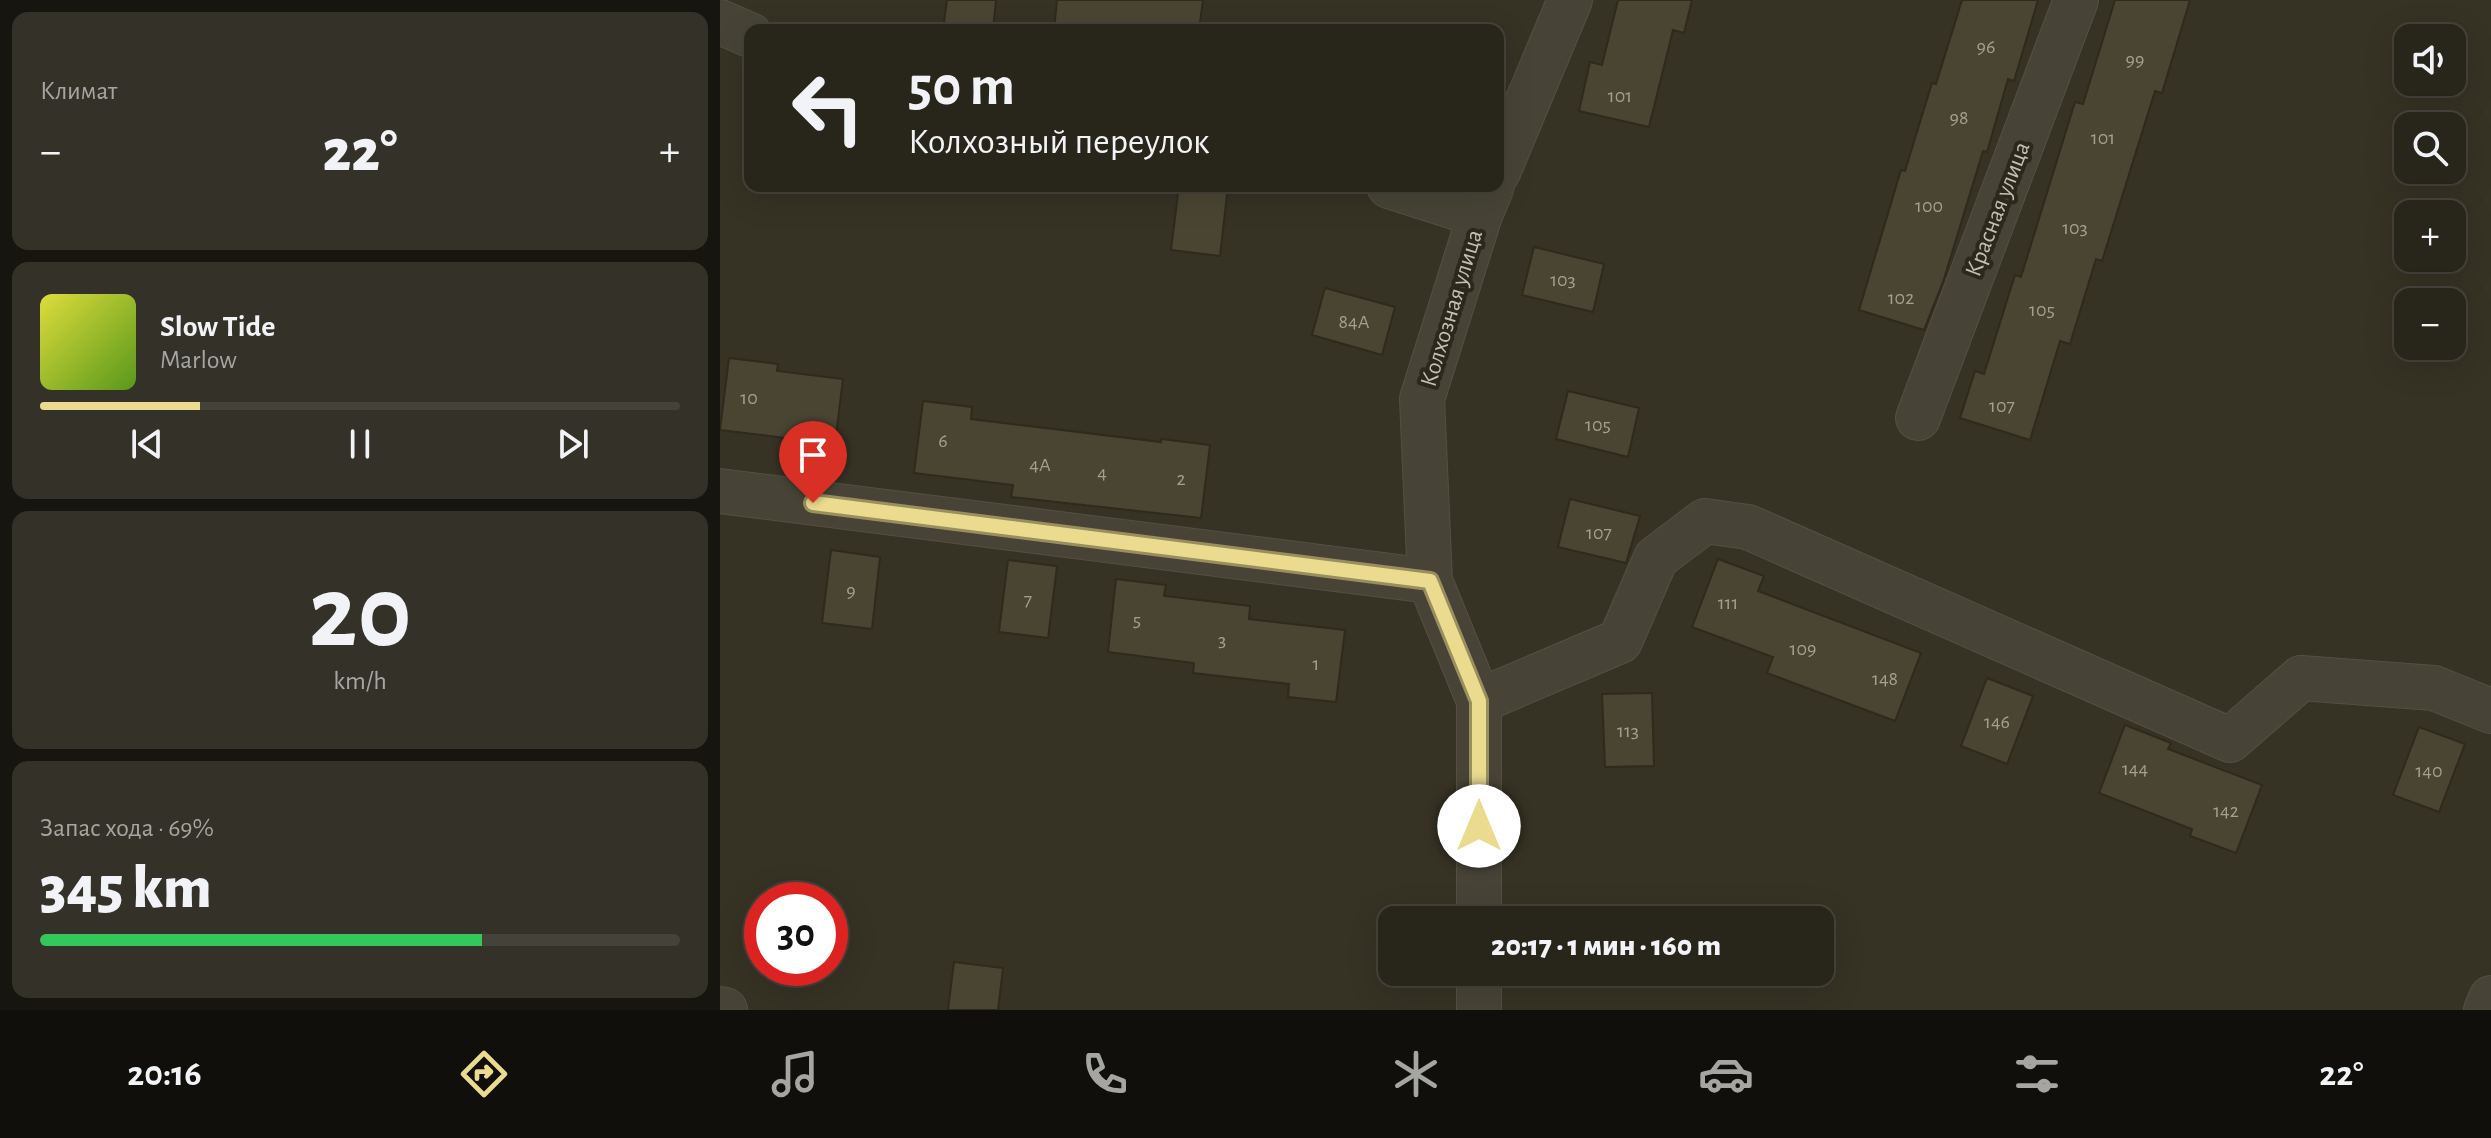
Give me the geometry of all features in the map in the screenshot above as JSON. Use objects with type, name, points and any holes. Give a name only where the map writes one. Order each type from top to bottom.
[{"type":"street","points":[[1504,158],[1570,0]]},
{"type":"street","name":"Красная улица","points":[[1918,418],[2076,0]]},
{"type":"street","points":[[720,22],[744,32]]},
{"type":"street","name":"Колхозная улица","points":[[1431,192],[1486,200],[1422,399],[1430,581],[1479,701],[1479,906]]},
{"type":"street","points":[[720,491],[1430,581]]},
{"type":"street","points":[[1479,701],[1620,641],[1656,558],[1705,521],[1748,527],[2230,740],[2301,678],[2434,688],[2491,711]]},
{"type":"street","points":[[1479,986],[1479,1010]]},
{"type":"street","points":[[2486,1010],[2491,998]]},
{"type":"building","points":[[947,0],[996,0],[994,24],[944,24]]},
{"type":"building","points":[[1057,0],[1203,0],[1200,24],[1055,24]]},
{"type":"building","points":[[1618,0],[1692,0],[1684,33],[1673,30],[1649,127],[1579,111],[1590,62],[1602,65]]},
{"type":"building","points":[[1962,0],[2038,0],[2014,81],[2008,79],[1987,152],[1983,151],[1944,279],[1924,330],[1859,310],[1901,170],[1905,171]]},
{"type":"building","points":[[2115,0],[2190,0],[2162,93],[2155,91],[2102,261],[2096,259],[2070,344],[2060,341],[2030,440],[1960,418],[1975,371],[1984,374],[2015,275],[2021,277],[2075,102],[2083,104]]},
{"type":"building","points":[[1178,192],[1227,192],[1220,256],[1171,250]]},
{"type":"building","points":[[1534,247],[1604,264],[1593,312],[1522,295]]},
{"type":"building","points":[[1325,288],[1395,307],[1382,355],[1312,335]]},
{"type":"building","points":[[729,358],[778,364],[777,371],[843,379],[834,451],[785,446],[786,438],[720,430]]},
{"type":"building","points":[[1568,391],[1639,408],[1628,457],[1556,439]]},
{"type":"building","points":[[923,401],[972,407],[971,419],[1210,445],[1201,518],[1011,497],[1013,485],[914,473]]},
{"type":"building","points":[[1570,499],[1640,516],[1626,563],[1558,547]]},
{"type":"building","points":[[831,550],[880,557],[872,629],[822,623]]},
{"type":"building","points":[[1718,559],[1764,576],[1758,591],[1921,653],[1895,721],[1767,673],[1773,657],[1692,627]]},
{"type":"building","points":[[1008,560],[1057,566],[1048,638],[999,632]]},
{"type":"building","points":[[1116,579],[1166,585],[1164,596],[1250,606],[1249,619],[1345,630],[1336,702],[1288,697],[1289,684],[1193,673],[1194,663],[1108,652]]},
{"type":"building","points":[[1987,678],[2033,696],[2007,764],[1961,746]]},
{"type":"building","points":[[1652,693],[1654,766],[1605,767],[1602,694]]},
{"type":"building","points":[[2125,725],[2171,743],[2168,749],[2262,785],[2236,853],[2190,836],[2192,829],[2099,793]]},
{"type":"building","points":[[2419,727],[2465,744],[2439,812],[2393,795]]},
{"type":"building","points":[[954,962],[1003,968],[998,1010],[948,1010]]},
{"type":"route","points":[[813,503],[1430,581],[1479,701],[1479,826]]}]
